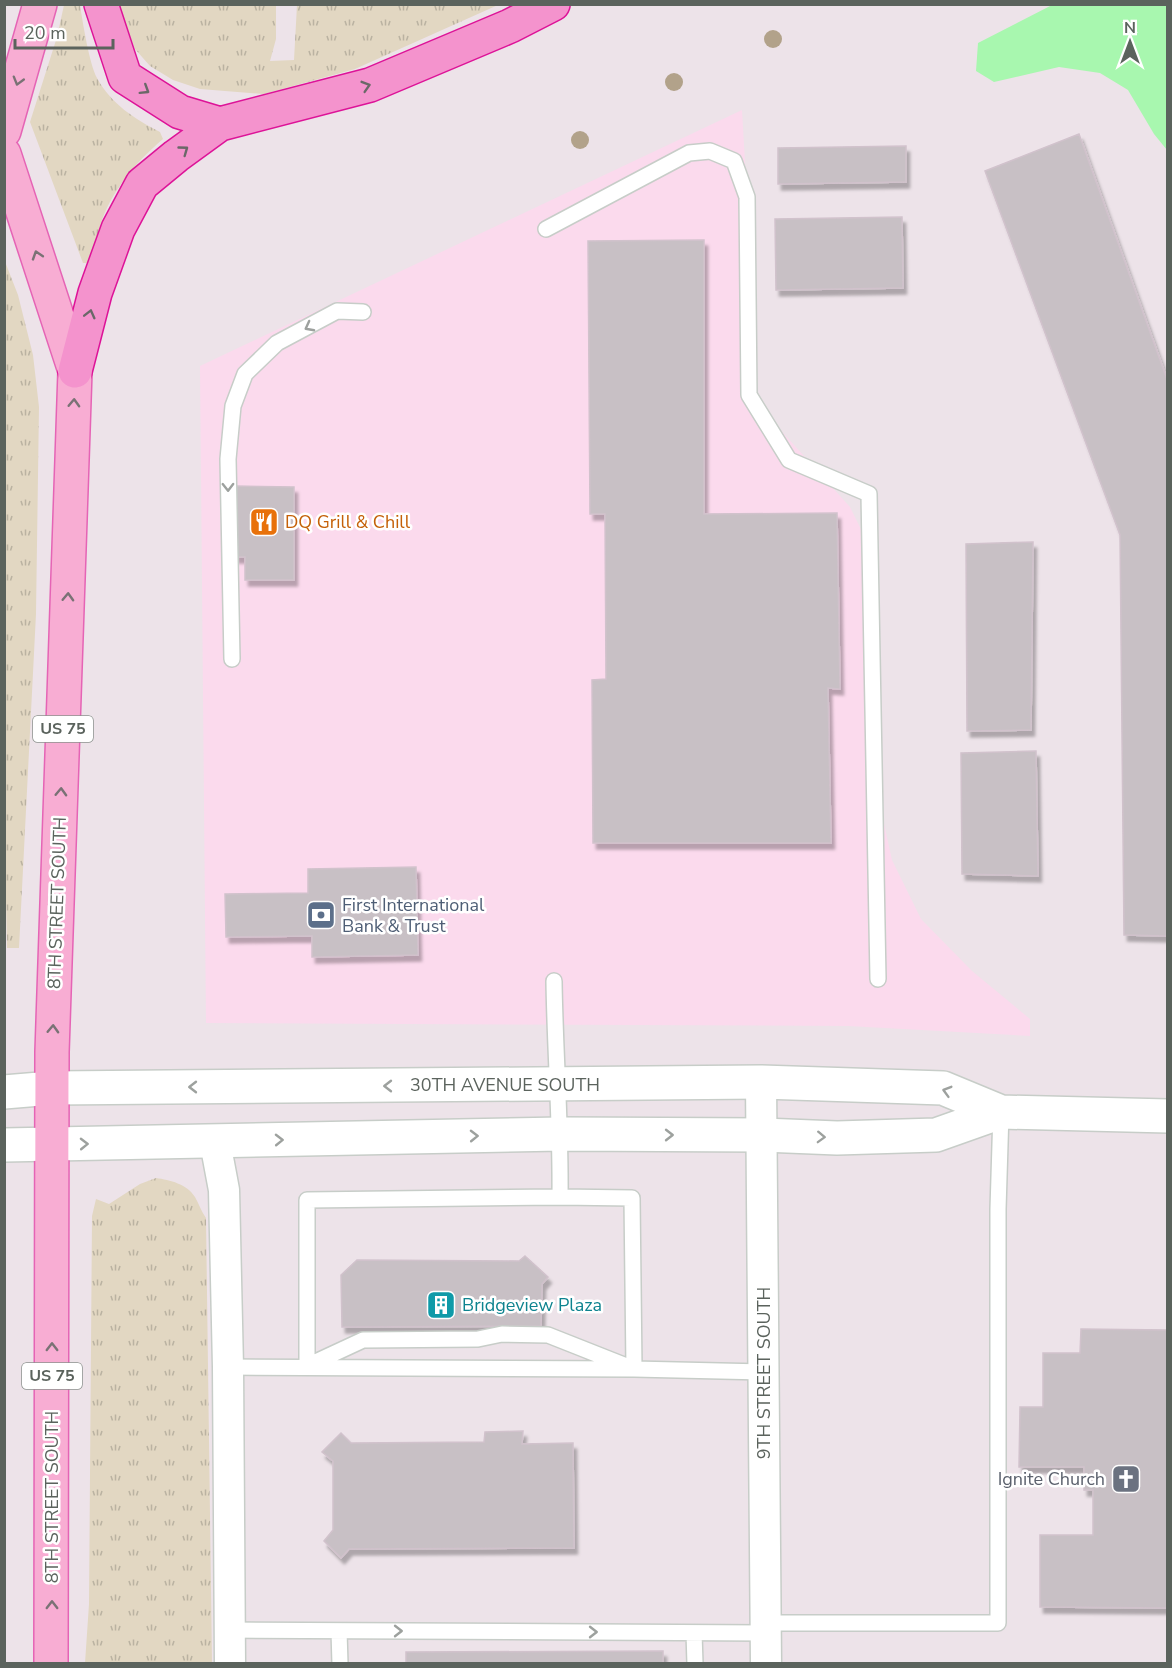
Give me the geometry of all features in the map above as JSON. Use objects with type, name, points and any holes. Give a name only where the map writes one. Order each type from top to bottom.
[{"type":"highway","points":[[100,4],[125,77],[180,112],[220,124]]},
{"type":"highway","points":[[75,371],[95,293],[118,229],[142,184],[176,156],[220,124],[370,85],[510,26],[553,4]]},
{"type":"main road","points":[[4,131],[40,4]]},
{"type":"main road","name":"8TH STREET SOUTH","points":[[4,154],[75,371],[52,1088],[51,1664]]},
{"type":"street","name":"30TH AVENUE SOUTH","points":[[4,1092],[52,1088],[761,1082],[943,1088],[1001,1112]]},
{"type":"street","name":"9TH STREET SOUTH","points":[[761,1082],[766,1664]]},
{"type":"street","name":"30TH AVENUE SOUTH","points":[[4,1145],[561,1134],[763,1135],[837,1138],[936,1135],[1001,1112],[1167,1116]]},
{"type":"street","points":[[215,1142],[224,1190],[230,1664]]},
{"type":"lane","points":[[546,229],[689,153],[710,151],[734,161],[747,197],[749,395],[789,460],[869,494],[878,979]]},
{"type":"lane","points":[[232,658],[228,459],[234,406],[241,384],[245,374],[277,343],[337,312],[363,312]]},
{"type":"lane","points":[[554,981],[561,1134],[560,1197]]},
{"type":"lane","points":[[230,1630],[694,1633],[766,1628],[998,1623],[998,1209],[1001,1112]]},
{"type":"lane","points":[[307,1365],[307,1200],[560,1197],[632,1198],[634,1369]]},
{"type":"lane","points":[[307,1365],[363,1340],[477,1339],[502,1334],[548,1335],[634,1369]]},
{"type":"lane","points":[[228,1367],[307,1365],[764,1372]]},
{"type":"lane","points":[[339,1631],[340,1664]]},
{"type":"lane","points":[[694,1633],[694,1664]]},
{"type":"shaded area","points":[[1054,4],[1167,5],[1167,150],[1154,134],[1128,90],[1100,73],[1059,67],[994,82],[976,71],[978,43]]},
{"type":"shaded area","points":[[742,110],[747,197],[749,395],[850,507],[877,562],[879,801],[892,860],[921,919],[972,971],[1030,1019],[1030,1036],[848,1026],[206,1023],[200,366]]},
{"type":"green space","points":[[64,5],[80,5],[91,63],[97,78],[109,96],[124,110],[160,132],[163,139],[143,158],[117,189],[105,213],[95,244],[92,263],[83,263],[30,122],[57,37]]},
{"type":"green space","points":[[118,5],[276,5],[276,39],[270,61],[294,60],[297,5],[498,5],[355,69],[264,94],[200,89],[173,80],[150,66],[135,49]]},
{"type":"green space","points":[[4,259],[18,295],[33,355],[39,407],[36,614],[19,948],[7,948],[4,805]]},
{"type":"green space","points":[[156,1178],[172,1181],[188,1189],[206,1218],[212,1663],[85,1663],[89,1604],[92,1216],[96,1199],[109,1204],[140,1184]]},
{"type":"building","points":[[1079,134],[1168,382],[1168,936],[1124,935],[1120,535],[985,171]]},
{"type":"building","points":[[906,146],[906,182],[778,184],[778,148]]},
{"type":"building","points":[[902,217],[903,288],[776,290],[775,219]]},
{"type":"building","points":[[704,240],[704,514],[837,513],[840,689],[828,688],[831,843],[593,843],[592,680],[606,679],[605,514],[590,514],[588,241]]},
{"type":"building","name":"DQ Grill & Chill","points":[[235,486],[294,487],[294,580],[245,580],[245,557],[235,557]]},
{"type":"building","points":[[1033,542],[1031,730],[967,731],[966,544]]},
{"type":"building","points":[[1036,751],[1038,876],[962,874],[961,753]]},
{"type":"building","name":"First International Bank & Trust","points":[[416,867],[418,955],[312,957],[312,936],[226,937],[225,894],[308,893],[308,869]]},
{"type":"building","name":"Bridgeview Plaza","points":[[525,1256],[548,1277],[542,1284],[541,1326],[342,1327],[341,1275],[357,1260],[519,1261]]},
{"type":"building","name":"Ignite Church","points":[[1081,1329],[1168,1330],[1168,1608],[1040,1607],[1040,1535],[1093,1535],[1093,1490],[1084,1490],[1084,1467],[1019,1467],[1020,1407],[1043,1407],[1043,1353],[1080,1353]]},
{"type":"building","points":[[523,1431],[522,1444],[573,1443],[574,1548],[349,1549],[341,1558],[324,1541],[333,1530],[333,1461],[322,1452],[341,1433],[351,1443],[484,1442],[485,1432]]},
{"type":"building","points":[[663,1651],[663,1664],[406,1664],[406,1652]]},
{"type":"place","name":"DQ Grill & Chill","points":[[264,522]]},
{"type":"place","name":"First International Bank & Trust","points":[[321,915]]},
{"type":"place","name":"Bridgeview Plaza","points":[[441,1305]]},
{"type":"place","name":"Ignite Church","points":[[1126,1479]]}]
